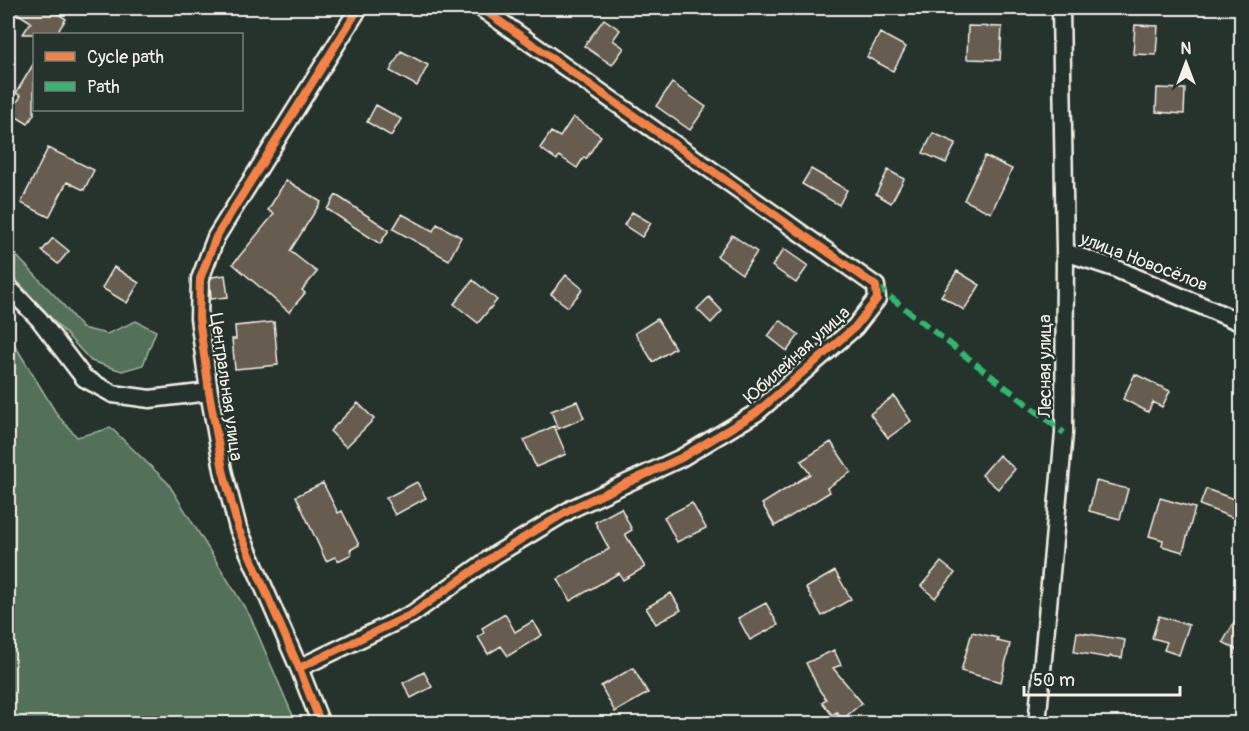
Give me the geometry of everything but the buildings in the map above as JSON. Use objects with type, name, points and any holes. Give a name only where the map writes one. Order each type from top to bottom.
[{"type":"street","name":"Центральная улица","points":[[321,723],[238,528],[223,470],[209,392],[199,318],[200,279],[216,237],[359,8]]},
{"type":"street","name":"Юбилейная улица","points":[[299,668],[412,614],[495,555],[563,514],[681,458],[756,413],[855,327],[877,299],[876,285],[481,8]]},
{"type":"street","name":"Лесная улица","points":[[1037,723],[1064,433],[1065,252],[1061,8]]},
{"type":"street","name":"улица Новосёлов","points":[[1065,252],[1113,268],[1242,323]]},
{"type":"street","points":[[8,287],[39,319],[84,378],[113,394],[150,399],[209,392]]},
{"type":"green space","points":[[8,247],[60,301],[82,328],[107,334],[136,321],[156,331],[143,365],[122,371],[91,361],[8,271]]},
{"type":"green space","points":[[8,334],[58,416],[77,437],[111,428],[168,483],[250,616],[296,723],[8,723]]},
{"type":"marked path","points":[[876,286],[1064,433]]},
{"type":"cycle path","points":[[321,724],[238,528],[223,470],[209,392],[199,318],[200,279],[216,237],[359,8]]},
{"type":"cycle path","points":[[299,668],[412,614],[495,555],[573,508],[681,458],[756,413],[855,327],[877,299],[876,286],[481,8]]}]
